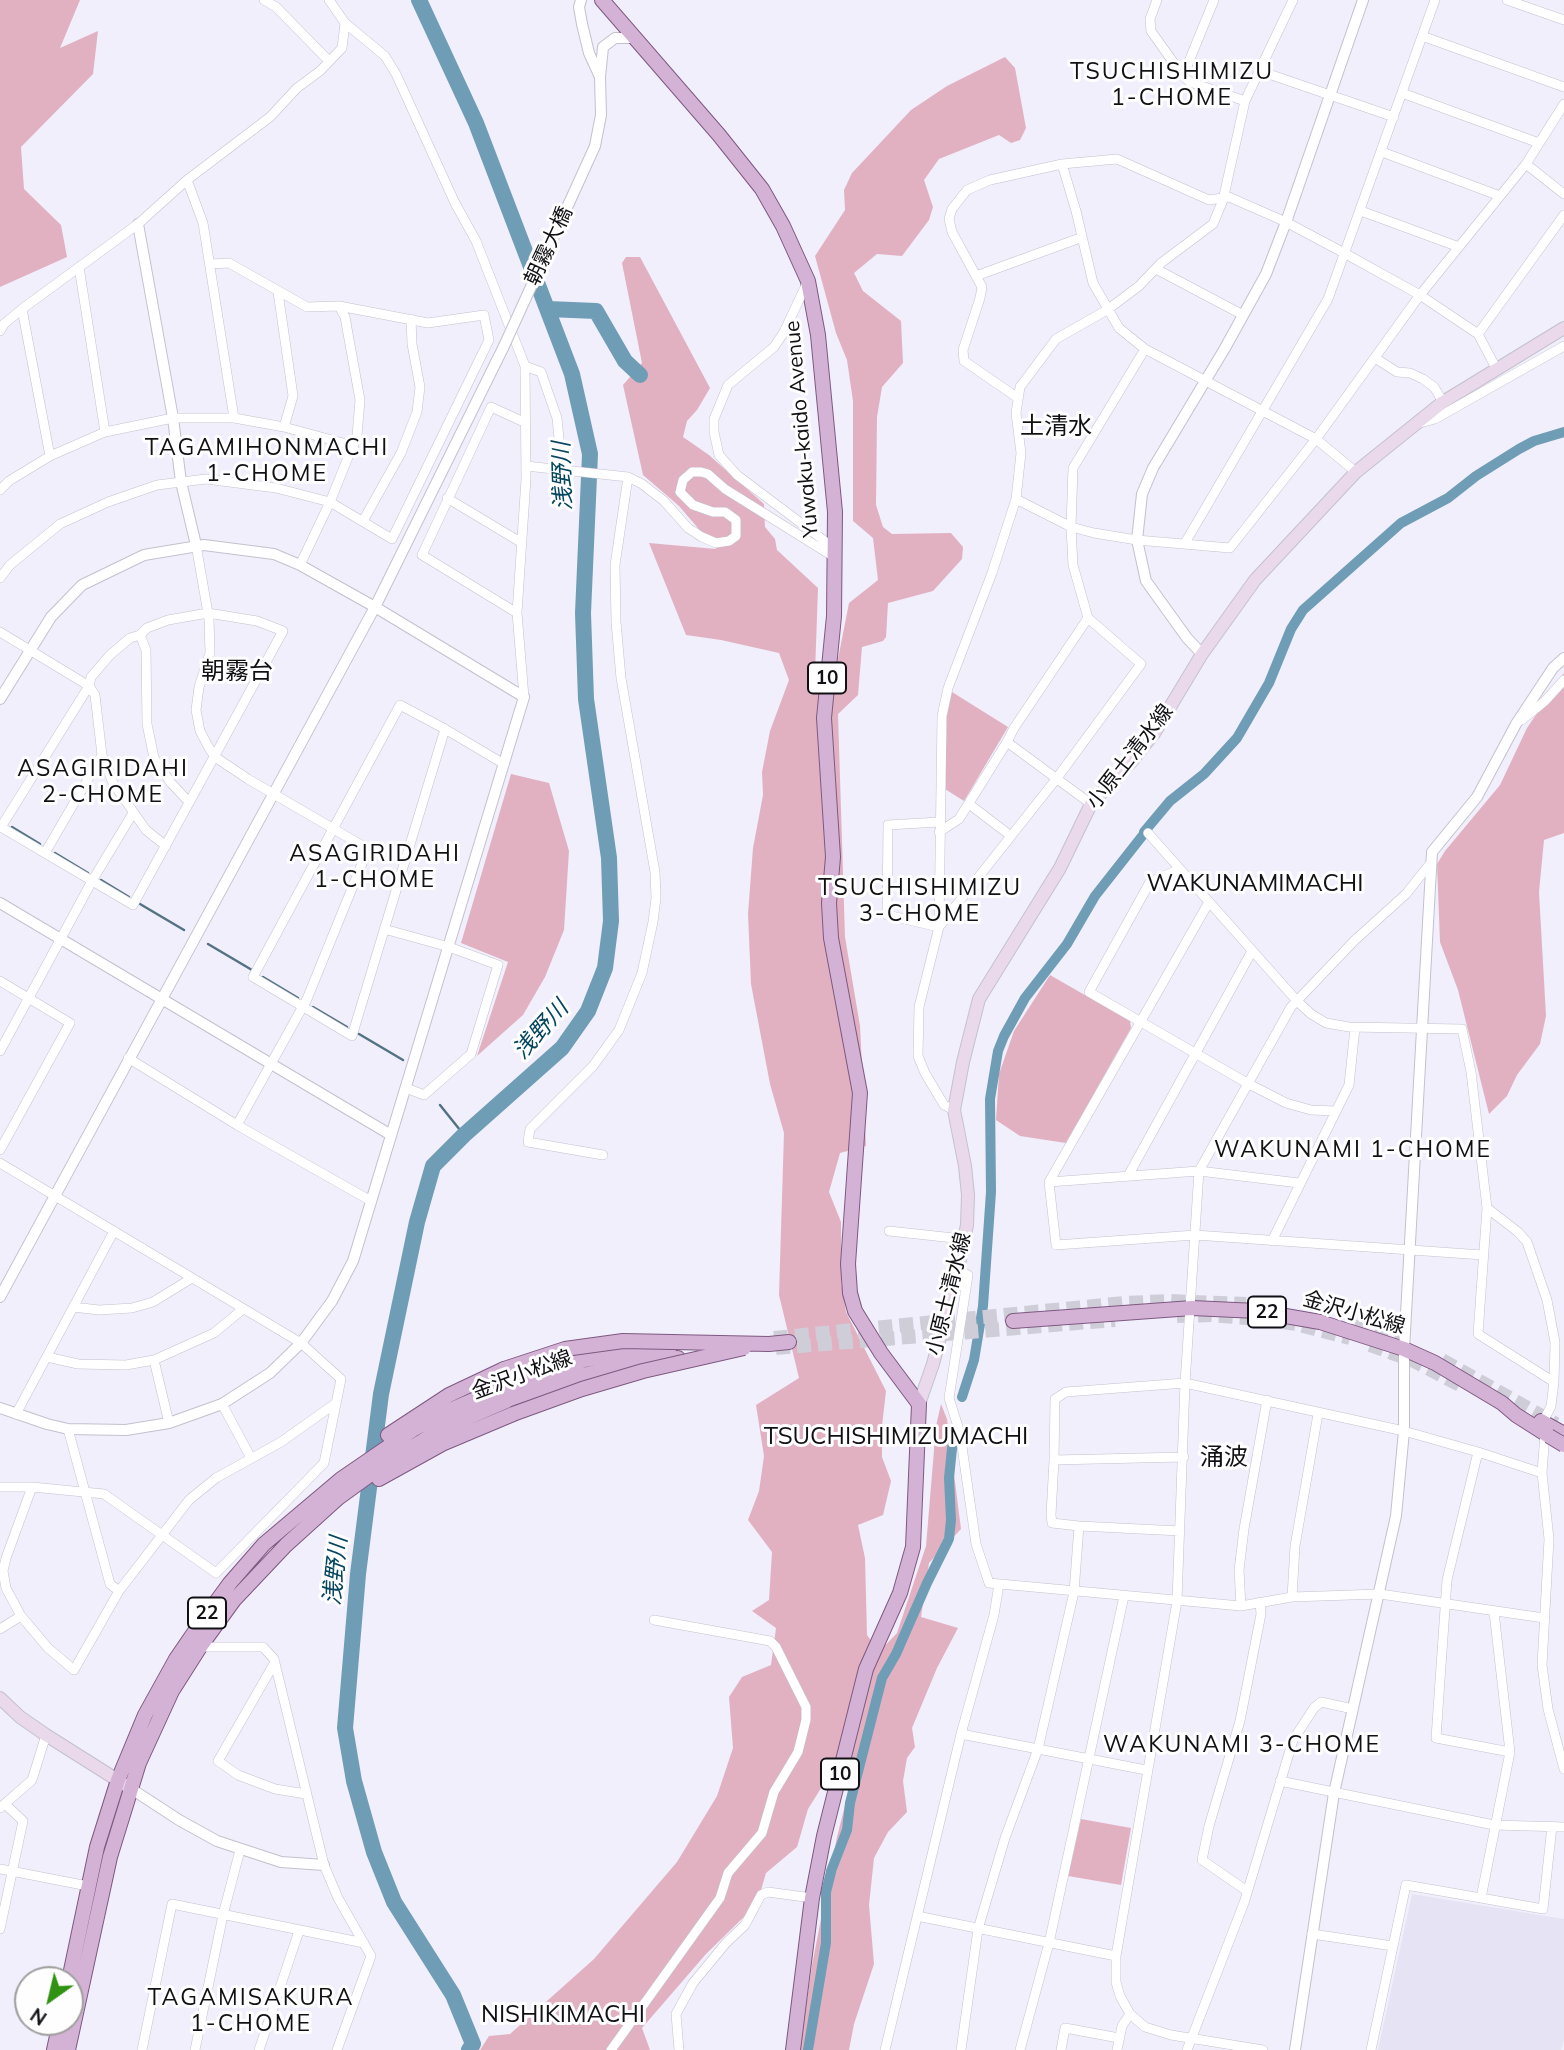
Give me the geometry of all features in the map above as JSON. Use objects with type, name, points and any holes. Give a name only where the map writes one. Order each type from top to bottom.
[{"type":"main road","name":"Yuwaku-kaido Avenue","points":[[602,0],[762,188],[788,235],[808,281],[818,335],[835,512],[834,615],[824,718],[834,857],[829,903],[831,938],[860,1093],[848,1264],[850,1293],[855,1311],[881,1353],[919,1404]]},
{"type":"main road","name":"小原土清水線","points":[[919,1404],[958,1269],[967,1225],[965,1166],[954,1110],[962,1062],[979,999],[1060,869],[1091,804],[1155,732],[1202,654],[1255,580],[1356,472],[1443,402],[1564,328]]},
{"type":"main road","name":"金沢小松線","points":[[1013,1321],[1192,1308],[1229,1308],[1287,1315],[1330,1325],[1404,1349],[1435,1363],[1502,1403],[1521,1408],[1550,1430]]},
{"type":"main road","name":"22","points":[[72,1966],[88,1886],[145,1715],[182,1650],[230,1583],[294,1511],[449,1395],[504,1369],[565,1349],[603,1342],[640,1340],[769,1344]]},
{"type":"main road","name":"22","points":[[411,1453],[444,1443],[513,1414],[643,1371],[789,1342]]},
{"type":"main road","name":"金沢小松線","points":[[200,1647],[234,1600],[261,1570],[337,1503],[474,1414],[578,1376],[742,1346],[640,1350],[584,1360],[415,1422]]},
{"type":"main road","name":"10","points":[[793,2050],[824,1836],[866,1669],[900,1593],[913,1547],[919,1404]]},
{"type":"main road","name":"22","points":[[1550,1430],[1564,1445]]},
{"type":"main road","name":"22","points":[[68,2050],[124,1784],[160,1714],[200,1647]]},
{"type":"main road","points":[[0,1698],[20,1717],[124,1784]]},
{"type":"street","points":[[264,0],[276,7],[328,61]]},
{"type":"street","points":[[0,1408],[68,1429],[126,1430],[169,1423],[222,1404],[270,1373],[301,1343],[332,1301],[348,1271],[371,1201],[524,697],[517,613],[526,466],[525,366],[476,242],[455,203],[396,74],[385,55],[345,23],[329,0]]},
{"type":"street","points":[[581,0],[579,7],[589,53],[600,77]]},
{"type":"street","points":[[1157,0],[1150,19],[1151,31],[1183,76],[1190,82],[1245,101]]},
{"type":"street","points":[[1183,76],[1214,0]]},
{"type":"street","points":[[954,1110],[944,1105],[918,1056],[919,1007],[939,927],[942,716],[948,688],[992,573],[1016,499],[1021,453],[1016,413],[1020,387],[1056,339],[1107,310],[1213,223],[1223,200],[1245,101],[1293,0]]},
{"type":"street","points":[[1202,654],[1186,638],[1146,581],[1137,540],[1142,494],[1153,468],[1266,274],[1363,0]]},
{"type":"street","points":[[1185,543],[1328,299],[1435,0]]},
{"type":"street","points":[[1507,0],[1564,20]]},
{"type":"street","points":[[0,331],[4,324],[22,309],[138,225],[187,180],[270,117],[297,88],[320,71],[342,48],[345,23]]},
{"type":"street","points":[[1422,36],[1564,87]]},
{"type":"street","points":[[600,77],[603,47],[615,38],[634,37]]},
{"type":"street","points":[[1260,71],[1394,117]]},
{"type":"street","name":"朝霧大橋","points":[[0,1297],[4,1279],[56,1196],[128,1058],[375,607],[503,346],[595,146],[601,115],[600,77]]},
{"type":"street","points":[[1402,93],[1539,143]]},
{"type":"street","points":[[1016,499],[1071,527],[1094,533],[1137,540],[1230,548],[1316,439],[1420,295],[1526,164],[1564,104]]},
{"type":"street","points":[[1382,152],[1500,196]]},
{"type":"street","points":[[1018,398],[964,361],[963,351],[982,287],[952,232],[949,219],[952,209],[967,190],[990,180],[1062,164],[1117,159],[1209,200],[1229,198],[1286,222],[1346,254],[1420,295],[1478,334],[1496,368]]},
{"type":"street","points":[[1062,164],[1093,283],[1119,328],[1145,349],[1316,439],[1356,472]]},
{"type":"street","points":[[1526,164],[1564,194]]},
{"type":"street","points":[[187,180],[203,223],[234,418]]},
{"type":"street","points":[[1361,211],[1459,247]]},
{"type":"street","points":[[1478,334],[1564,215]]},
{"type":"street","points":[[138,225],[173,418],[181,482],[208,613],[210,653],[199,687],[196,710],[200,732],[215,757],[274,795],[368,849],[303,1007],[237,1125]]},
{"type":"street","points":[[976,276],[1080,238]]},
{"type":"street","points":[[0,578],[10,565],[60,524],[108,502],[157,485],[206,479],[276,488],[330,502],[392,539],[489,340],[484,315],[428,323],[339,306],[307,307],[229,263],[210,264]]},
{"type":"street","points":[[79,267],[105,432]]},
{"type":"street","points":[[1156,269],[1243,315]]},
{"type":"street","points":[[808,281],[784,332],[774,346],[728,385],[714,419],[714,432],[719,455],[737,475],[834,553]]},
{"type":"street","points":[[278,292],[293,396],[284,427]]},
{"type":"street","points":[[300,565],[330,502],[357,435],[360,400],[345,317],[339,306]]},
{"type":"street","points":[[22,309],[50,456]]},
{"type":"street","points":[[363,521],[401,453],[417,412],[420,387],[412,344],[411,319]]},
{"type":"street","points":[[1415,424],[1435,419],[1564,346]]},
{"type":"street","points":[[939,927],[1057,778],[1141,664],[1088,618],[1073,565],[1071,527],[1073,468],[1145,349]]},
{"type":"street","points":[[1375,358],[1397,372],[1410,373],[1423,379],[1434,387],[1443,402]]},
{"type":"street","points":[[525,366],[541,372],[557,418],[564,470]]},
{"type":"street","points":[[517,613],[422,555],[491,407],[526,423]]},
{"type":"street","points":[[0,489],[4,479],[105,432],[173,418],[234,418],[284,427],[354,446]]},
{"type":"street","points":[[526,466],[623,476],[642,484],[664,501],[688,528],[702,537],[716,543],[729,541],[736,536],[736,520],[725,512],[713,512],[693,505],[680,492],[683,480],[692,472],[708,474],[725,489],[834,553]]},
{"type":"street","points":[[603,1155],[528,1142],[530,1129],[593,1066],[619,1030],[642,973],[653,922],[655,872],[621,678],[616,622],[615,565],[623,476]]},
{"type":"street","points":[[447,498],[522,542]]},
{"type":"street","points":[[0,699],[51,618],[82,585],[144,555],[196,545],[246,548],[274,554],[300,565],[524,697]]},
{"type":"street","points":[[208,613],[257,621],[283,631],[133,905],[1,827],[89,685],[91,677],[110,655],[147,628],[168,620],[208,613]]},
{"type":"street","points":[[939,927],[887,915],[888,825],[939,827],[959,820],[1013,728],[1088,618]]},
{"type":"street","points":[[0,632],[89,685],[95,695],[102,755],[113,783],[146,830],[166,846]]},
{"type":"street","points":[[140,635],[146,650],[147,724],[154,758],[171,783],[189,802]]},
{"type":"street","points":[[1295,2050],[1334,1793],[1396,1516],[1404,1431],[1404,1349],[1429,864],[1432,852],[1477,797],[1516,724],[1553,668],[1564,657]]},
{"type":"street","points":[[1516,724],[1545,701],[1564,680]]},
{"type":"street","points":[[445,729],[352,1036],[253,977],[400,705],[445,729],[504,764]]},
{"type":"street","points":[[1007,742],[1091,804]]},
{"type":"street","points":[[45,853],[102,755]]},
{"type":"street","points":[[969,804],[1011,836]]},
{"type":"street","points":[[0,1051],[92,881],[133,813]]},
{"type":"street","points":[[1147,834],[1297,1001],[1325,1023],[1354,1028],[1462,1029],[1471,1072],[1487,1208],[1478,1334],[1554,1382]]},
{"type":"street","points":[[1264,2050],[1233,2048],[1155,2032],[1130,2014],[1116,1982],[1116,1956],[1177,1601],[1185,1383],[1199,1171],[1247,1083],[1297,1001],[1355,940],[1406,894],[1429,864]]},
{"type":"street","points":[[1180,869],[1150,882],[1089,992],[1286,1103],[1311,1110],[1335,1111]]},
{"type":"street","points":[[1209,902],[1049,1182],[1056,1245],[1195,1235],[1483,1255]]},
{"type":"street","points":[[0,903],[391,1135]]},
{"type":"street","points":[[384,929],[449,947],[498,965],[471,1055],[424,1095],[406,1088]]},
{"type":"street","points":[[1128,1176],[1252,951]]},
{"type":"street","points":[[0,981],[70,1023],[0,1150]]},
{"type":"street","points":[[1272,1241],[1349,1084],[1354,1028]]},
{"type":"street","points":[[128,1058],[237,1125],[371,1201]]},
{"type":"street","points":[[0,1163],[301,1343],[341,1379],[324,1463],[216,1573]]},
{"type":"street","points":[[1049,1182],[1199,1171],[1299,1184]]},
{"type":"street","points":[[1487,1208],[1527,1242],[1547,1300],[1555,1342],[1550,1430],[1542,1473],[1549,1539],[1542,1665],[1548,1709],[1564,1769]]},
{"type":"street","points":[[16,1414],[114,1231]]},
{"type":"street","points":[[889,1231],[963,1239]]},
{"type":"street","points":[[958,1269],[968,1275],[949,1398],[960,1433],[976,1544],[989,1583],[1241,1606],[1292,1597],[1380,1594],[1544,1618]]},
{"type":"street","points":[[73,1307],[99,1310],[132,1308],[164,1296],[192,1278]]},
{"type":"street","points":[[47,1357],[78,1364],[126,1365],[154,1360],[214,1333],[243,1309]]},
{"type":"street","points":[[154,1360],[169,1423]]},
{"type":"street","points":[[1180,1531],[1052,1523],[1055,1399],[1059,1395],[1066,1392],[1185,1383],[1404,1431],[1542,1473]]},
{"type":"street","points":[[1241,1606],[1239,1570],[1244,1529],[1267,1400]]},
{"type":"street","points":[[32,1487],[3,1572],[13,1603],[21,1616],[48,1648],[74,1670],[119,1591],[189,1500],[216,1478],[281,1442],[335,1403]]},
{"type":"street","points":[[222,1404],[251,1458]]},
{"type":"street","points":[[1292,1597],[1295,1546],[1318,1414]]},
{"type":"street","points":[[68,1429],[110,1584],[119,1591]]},
{"type":"street","points":[[1478,1452],[1447,1580],[1436,1738],[1510,1752]]},
{"type":"street","points":[[1054,1460],[1184,1457]]},
{"type":"street","points":[[0,1487],[32,1487],[104,1494],[230,1583]]},
{"type":"street","points":[[961,2050],[978,1928],[1005,1838],[1038,1749],[1074,1592],[1079,1525]]},
{"type":"street","points":[[885,2050],[999,1584]]},
{"type":"street","points":[[1020,2050],[1049,1942],[1124,1596]]},
{"type":"street","points":[[1247,1891],[1202,1860],[1209,1826],[1240,1721],[1261,1614],[1260,1601]]},
{"type":"street","points":[[1481,1898],[1510,1752],[1494,1612]]},
{"type":"street","points":[[0,1629],[21,1616]]},
{"type":"street","points":[[611,2050],[720,1898],[728,1873],[762,1833],[774,1792],[798,1752],[806,1720],[806,1707],[776,1647],[770,1641],[654,1620]]},
{"type":"street","points":[[200,1647],[263,1647],[275,1662],[324,1865],[338,1898],[370,1956],[337,2050]]},
{"type":"street","points":[[275,1662],[218,1762],[238,1775],[275,1789],[306,1794]]},
{"type":"street","points":[[1187,2050],[1247,1891],[1293,1740],[1321,1702],[1353,1709]]},
{"type":"street","points":[[961,1734],[1146,1770]]},
{"type":"street","points":[[0,1929],[23,1821],[3,1806],[32,1780],[46,1735]]},
{"type":"street","points":[[1280,1781],[1494,1825],[1564,1827]]},
{"type":"street","points":[[124,1784],[217,1841],[281,1861],[324,1865]]},
{"type":"street","points":[[1371,2050],[1406,1885],[1543,1909],[1552,1826]]},
{"type":"street","points":[[195,2050],[223,1915],[240,1850]]},
{"type":"street","points":[[0,1869],[88,1886]]},
{"type":"street","points":[[679,2050],[676,2014],[693,1983],[726,1942],[745,1925],[761,1895],[768,1892],[813,1898]]},
{"type":"street","points":[[142,2050],[172,1904],[364,1943]]},
{"type":"street","points":[[917,1916],[1116,1956]]},
{"type":"street","points":[[259,2050],[299,1931]]},
{"type":"street","points":[[1312,1934],[1393,1946]]},
{"type":"street","points":[[1117,2050],[1122,2026],[1130,2014]]},
{"type":"street","points":[[1061,2050],[1065,2028],[1119,2038]]},
{"type":"shaded area","points":[[0,0],[80,0],[60,48],[98,31],[93,74],[21,147],[24,189],[61,225],[67,257],[0,287]]},
{"type":"shaded area","points":[[1005,57],[1015,68],[1026,128],[1020,140],[1011,143],[999,135],[939,159],[924,180],[933,207],[929,220],[902,256],[877,254],[854,273],[863,291],[901,321],[903,363],[882,387],[877,417],[876,505],[883,527],[892,534],[951,533],[963,547],[962,559],[933,591],[888,603],[886,637],[883,641],[862,647],[858,695],[838,714],[845,937],[860,1026],[866,1146],[840,1153],[829,1192],[841,1222],[841,1282],[846,1312],[886,1391],[882,1457],[891,1481],[883,1515],[858,1525],[865,1558],[867,1635],[879,1652],[897,1633],[926,1546],[936,1426],[941,1404],[947,1419],[961,1529],[929,1563],[921,1617],[958,1628],[937,1668],[912,1728],[915,1747],[907,1758],[903,1781],[907,1812],[888,1832],[874,1858],[869,1905],[874,1964],[854,2024],[849,2050],[800,2050],[812,1965],[837,1837],[853,1774],[833,1769],[808,1809],[797,1847],[766,1873],[757,1904],[706,1954],[642,2028],[650,2050],[480,2050],[489,2036],[510,2034],[594,1959],[677,1862],[717,1796],[733,1748],[729,1697],[742,1677],[771,1665],[776,1628],[752,1611],[769,1600],[772,1552],[748,1520],[759,1491],[764,1456],[756,1405],[799,1378],[779,1295],[784,1133],[770,1084],[751,984],[748,914],[753,848],[763,795],[762,772],[770,731],[789,680],[779,653],[686,635],[649,543],[716,549],[679,506],[643,475],[623,385],[642,363],[622,263],[626,257],[640,257],[710,388],[687,421],[683,437],[709,455],[764,504],[765,527],[775,539],[777,550],[818,588],[815,673],[835,674],[849,603],[878,580],[873,538],[853,521],[853,401],[847,360],[836,333],[815,256],[845,210],[844,190],[852,173],[911,110],[947,86]]},
{"type":"shaded area","points":[[1564,673],[1564,833],[1544,840],[1539,892],[1546,1016],[1540,1044],[1517,1075],[1507,1096],[1489,1114],[1458,990],[1440,942],[1437,864],[1500,785],[1527,728]]},
{"type":"shaded area","points":[[952,692],[1008,727],[964,801],[945,789],[947,715]]},
{"type":"shaded area","points":[[511,774],[549,783],[569,851],[564,930],[545,977],[523,1015],[477,1056],[508,962],[461,943]]},
{"type":"shaded area","points":[[1050,975],[1130,1021],[1131,1028],[1066,1143],[1020,1136],[996,1120],[999,1074],[1014,1031]]},
{"type":"shaded area","points":[[1081,1819],[1131,1828],[1121,1885],[1068,1876]]},
{"type":"shaded area","points":[[1412,1894],[1564,1919],[1564,2040],[1561,2050],[1378,2050]]},
{"type":"waterway","name":"浅野川","points":[[419,0],[476,123],[572,374],[590,454],[583,613],[586,699],[609,858],[611,921],[605,968],[588,1011],[562,1048],[433,1166],[417,1222],[381,1394],[358,1574],[345,1728],[354,1781],[374,1852],[394,1902],[453,1995],[473,2044],[469,2050]]},
{"type":"waterway","points":[[548,309],[596,311],[625,361],[640,375]]},
{"type":"waterway","points":[[1144,832],[1170,801],[1204,774],[1237,738],[1269,683],[1291,629],[1303,610],[1401,523],[1448,498],[1476,476],[1519,449],[1534,441],[1564,432]]},
{"type":"waterway","points":[[12,827],[40,844]]},
{"type":"waterway","points":[[962,1397],[974,1360],[983,1306],[991,1192],[990,1099],[998,1051],[1025,998],[1067,944],[1095,896],[1143,835]]},
{"type":"waterway","points":[[55,853],[88,873]]},
{"type":"waterway","points":[[101,880],[129,897]]},
{"type":"waterway","points":[[140,904],[184,930]]},
{"type":"waterway","points":[[208,944],[252,970]]},
{"type":"waterway","points":[[263,977],[298,998]]},
{"type":"waterway","points":[[313,1007],[347,1027]]},
{"type":"waterway","points":[[359,1034],[403,1060]]},
{"type":"waterway","points":[[440,1105],[464,1135]]},
{"type":"waterway","points":[[949,1539],[949,1478],[954,1429]]},
{"type":"waterway","points":[[831,1871],[847,1830],[850,1803],[882,1678],[896,1654],[948,1541]]},
{"type":"waterway","points":[[808,2050],[826,1943],[826,1892],[831,1872]]},
{"type":"tunnel","points":[[774,1338],[1124,1303],[1169,1301],[1246,1304]]},
{"type":"tunnel","points":[[1177,1316],[1211,1315],[1259,1319],[1296,1324],[1350,1338]]},
{"type":"tunnel","points":[[776,1348],[1115,1320]]},
{"type":"tunnel","points":[[1354,1326],[1411,1346]]},
{"type":"tunnel","points":[[1370,1345],[1414,1361],[1460,1385]]},
{"type":"tunnel","points":[[1442,1360],[1556,1424]]},
{"type":"district","name":"TSUCHISHIMIZU 1-CHOME","points":[[1172,85]]},
{"type":"district","name":"土清水","points":[[1056,427]]},
{"type":"district","name":"TAGAMIHONMACHI 1-CHOME","points":[[267,461]]},
{"type":"district","name":"朝霧台","points":[[237,672]]},
{"type":"district","name":"ASAGIRIDAHI 2-CHOME","points":[[103,782]]},
{"type":"district","name":"ASAGIRIDAHI 1-CHOME","points":[[375,867]]},
{"type":"district","name":"WAKUNAMIMACHI","points":[[1255,884]]},
{"type":"district","name":"TSUCHISHIMIZU 3-CHOME","points":[[920,901]]},
{"type":"district","name":"WAKUNAMI 1-CHOME","points":[[1353,1150]]},
{"type":"district","name":"TSUCHISHIMIZUMACHI","points":[[896,1437]]},
{"type":"district","name":"涌波","points":[[1224,1458]]},
{"type":"district","name":"WAKUNAMI 3-CHOME","points":[[1242,1745]]},
{"type":"district","name":"TAGAMISAKURA 1-CHOME","points":[[251,2011]]},
{"type":"district","name":"NISHIKIMACHI","points":[[563,2015]]}]
